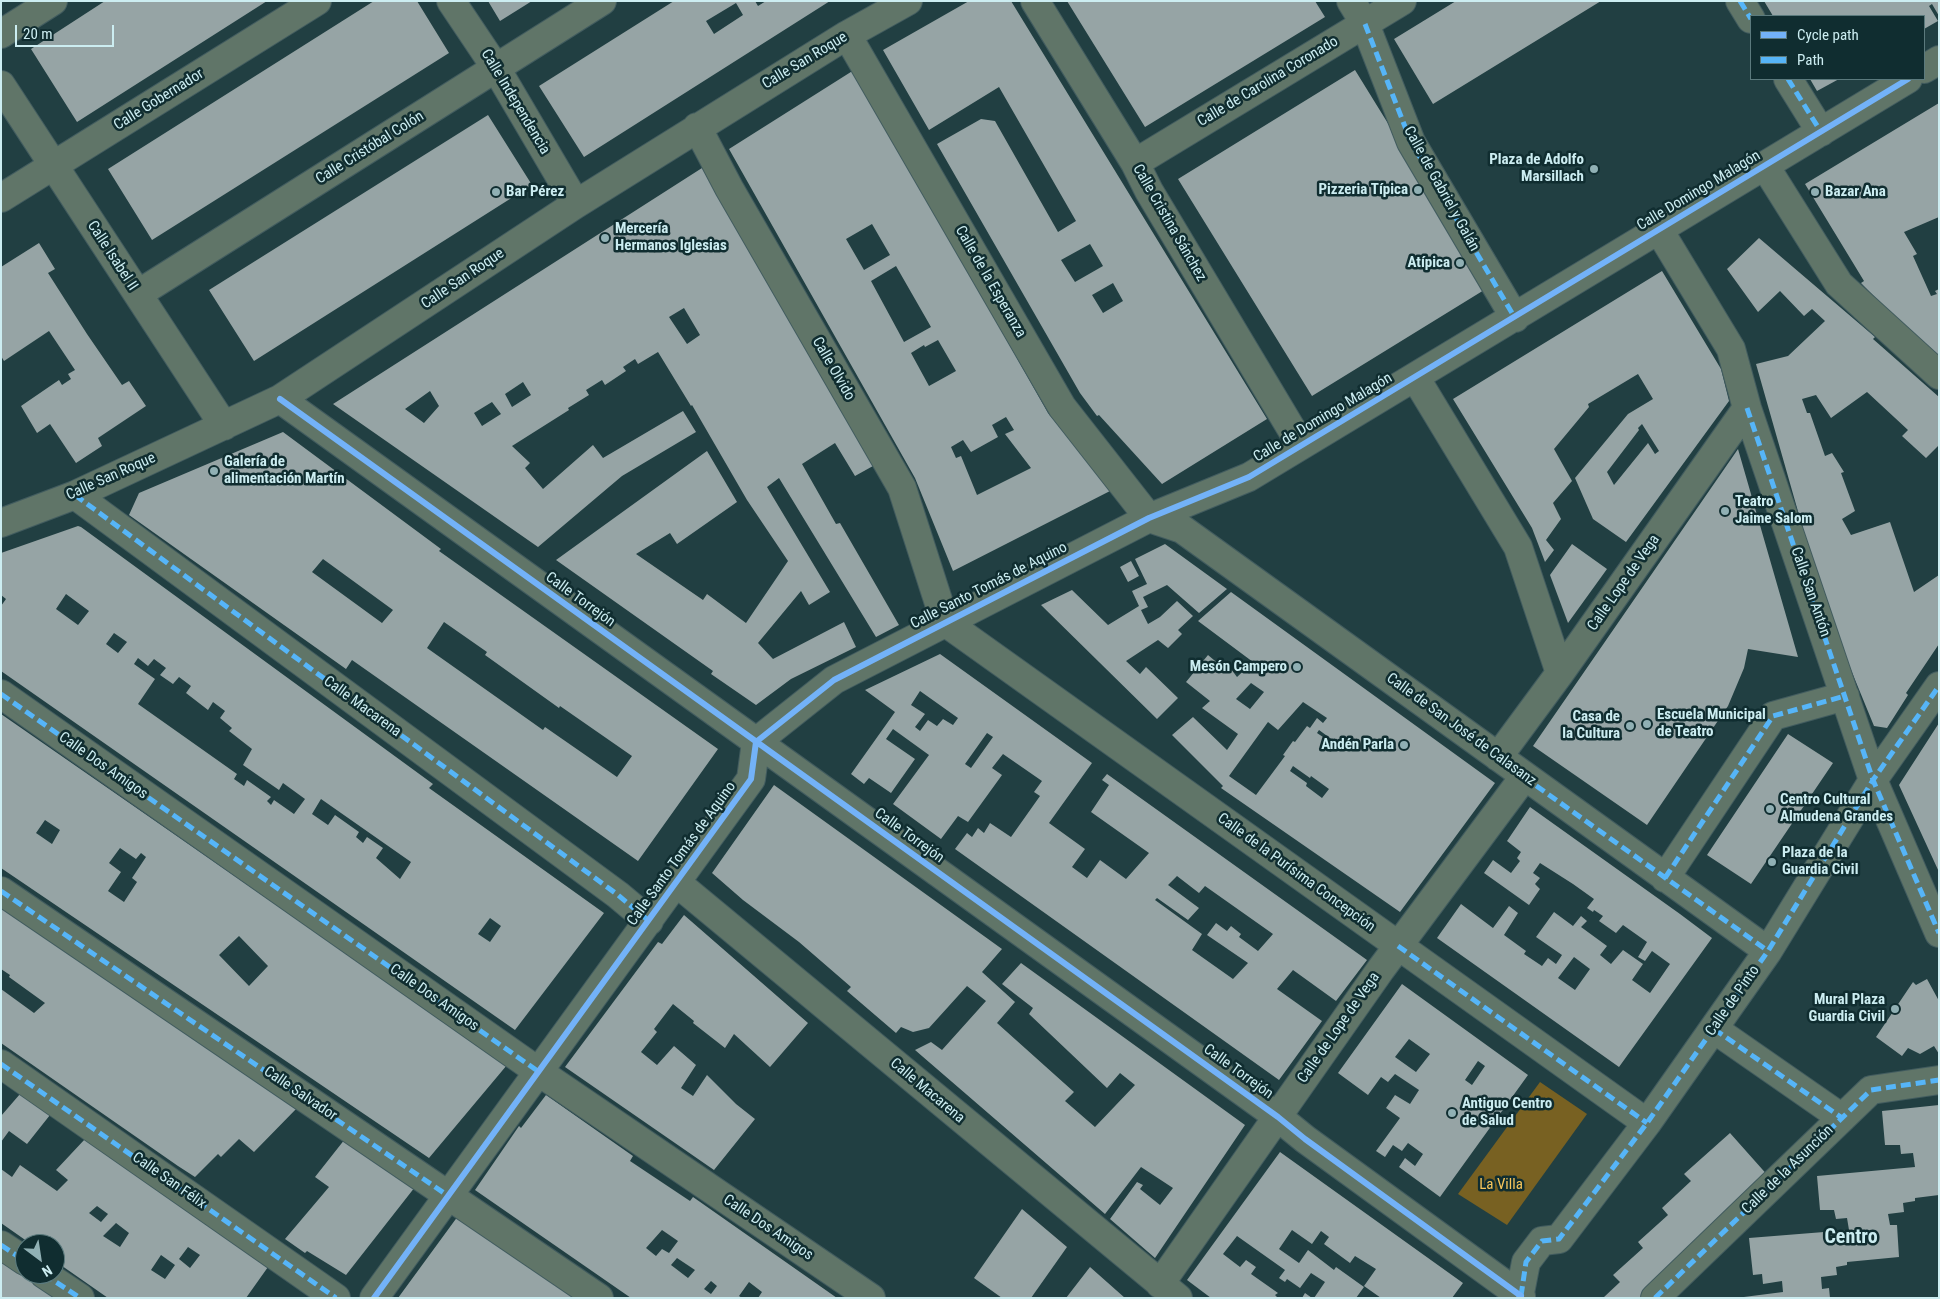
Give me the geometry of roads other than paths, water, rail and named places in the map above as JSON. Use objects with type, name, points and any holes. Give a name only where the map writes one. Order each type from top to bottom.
[{"type":"street","points":[[1,34],[53,1]]},
{"type":"street","name":"Calle Gobernador","points":[[1,198],[317,1]]},
{"type":"street","name":"Calle Independencia","points":[[452,1],[496,68],[576,204]]},
{"type":"street","name":"Calle Cristóbal Colón","points":[[138,294],[602,1]]},
{"type":"street","name":"Calle San Roque","points":[[1,523],[75,495],[280,399],[576,204],[848,35],[908,1]]},
{"type":"street","name":"Calle Cristina Sánchez","points":[[1035,1],[1134,163],[1154,200],[1301,446]]},
{"type":"street","name":"Calle de Gabriel y Galán","points":[[1350,1],[1364,24],[1411,142],[1509,321]]},
{"type":"street","name":"Calle de Carolina Coronado","points":[[1134,163],[1402,1]]},
{"type":"street","points":[[1740,1],[1750,17]]},
{"type":"street","name":"Calle de la Esperanza","points":[[848,35],[1062,407],[1149,518]]},
{"type":"street","points":[[1925,69],[1939,60]]},
{"type":"street","points":[[1789,80],[1820,132]]},
{"type":"street","name":"Calle Domingo Malagón","points":[[1509,321],[1906,80]]},
{"type":"street","name":"Calle Isabel II","points":[[1,85],[224,426]]},
{"type":"street","name":"Calle Olvido","points":[[697,128],[734,197],[902,488],[945,622]]},
{"type":"street","points":[[1765,166],[1839,284],[1939,375]]},
{"type":"street","name":"Calle San Antón","points":[[1659,230],[1731,349],[1748,408],[1873,780],[1939,933]]},
{"type":"street","name":"Calle de Domingo Malagón","points":[[1149,518],[1249,477],[1509,321]]},
{"type":"street","points":[[1415,377],[1518,547],[1560,673]]},
{"type":"street","name":"Calle Torrejón","points":[[280,399],[1278,1117],[1520,1297]]},
{"type":"street","name":"Calle Lope de Vega","points":[[1498,757],[1748,408]]},
{"type":"street","name":"Calle Macarena","points":[[75,495],[618,895],[649,920]]},
{"type":"street","name":"Calle Santo Tomás de Aquino","points":[[374,1298],[751,779],[756,742],[834,680],[1149,518]]},
{"type":"street","name":"Calle de San José de Calasanz","points":[[1149,518],[1182,529],[1768,952]]},
{"type":"street","name":"Calle de la Purísima Concepción","points":[[945,622],[1647,1123]]},
{"type":"street","name":"Calle de Pinto","points":[[1520,1297],[1526,1262],[1542,1241],[1559,1239],[1647,1123],[1768,952],[1873,780],[1939,686]]},
{"type":"street","name":"Calle Dos Amigos","points":[[1,694],[539,1072],[871,1298]]},
{"type":"street","points":[[1665,878],[1774,716],[1845,696]]},
{"type":"street","name":"Calle de Lope de Vega","points":[[1169,1291],[1278,1117],[1398,946],[1524,776]]},
{"type":"street","name":"Calle Macarena","points":[[677,883],[1169,1291]]},
{"type":"street","name":"Calle Salvador","points":[[1,891],[599,1298]]},
{"type":"street","points":[[1714,1029],[1842,1118]]},
{"type":"street","name":"Calle San Félix","points":[[1,1064],[336,1298]]},
{"type":"street","name":"Calle de la Asunción","points":[[1655,1298],[1871,1090],[1939,1080]]},
{"type":"street","points":[[1,1245],[15,1254]]},
{"type":"street","points":[[59,1284],[80,1298]]},
{"type":"place","name":"Plaza de Adolfo Marsillach","points":[[1594,169]]},
{"type":"place","name":"Pizzeria Típica","points":[[1418,190]]},
{"type":"place","name":"Bar Pérez","points":[[496,192]]},
{"type":"place","name":"Bazar Ana","points":[[1815,192]]},
{"type":"place","name":"Mercería Hermanos Iglesias","points":[[605,238]]},
{"type":"place","name":"Atípica","points":[[1460,263]]},
{"type":"place","name":"Galería de alimentación Martín","points":[[214,471]]},
{"type":"place","name":"Teatro Jaime Salom","points":[[1725,511]]},
{"type":"place","name":"Mesón Campero","points":[[1297,667]]},
{"type":"place","name":"Escuela Municipal de Teatro","points":[[1647,724]]},
{"type":"place","name":"Casa de la Cultura","points":[[1630,726]]},
{"type":"place","name":"Andén Parla","points":[[1404,745]]},
{"type":"place","name":"Centro Cultural Almudena Grandes","points":[[1770,809]]},
{"type":"place","name":"Plaza de la Guardia Civil","points":[[1772,862]]},
{"type":"place","name":"Mural Plaza Guardia Civil","points":[[1895,1009]]},
{"type":"place","name":"Antiguo Centro de Salud","points":[[1452,1113]]},
{"type":"district","name":"Centro","points":[[1851,1238]]},
{"type":"park label","name":"La Villa","points":[[1501,1185]]}]
